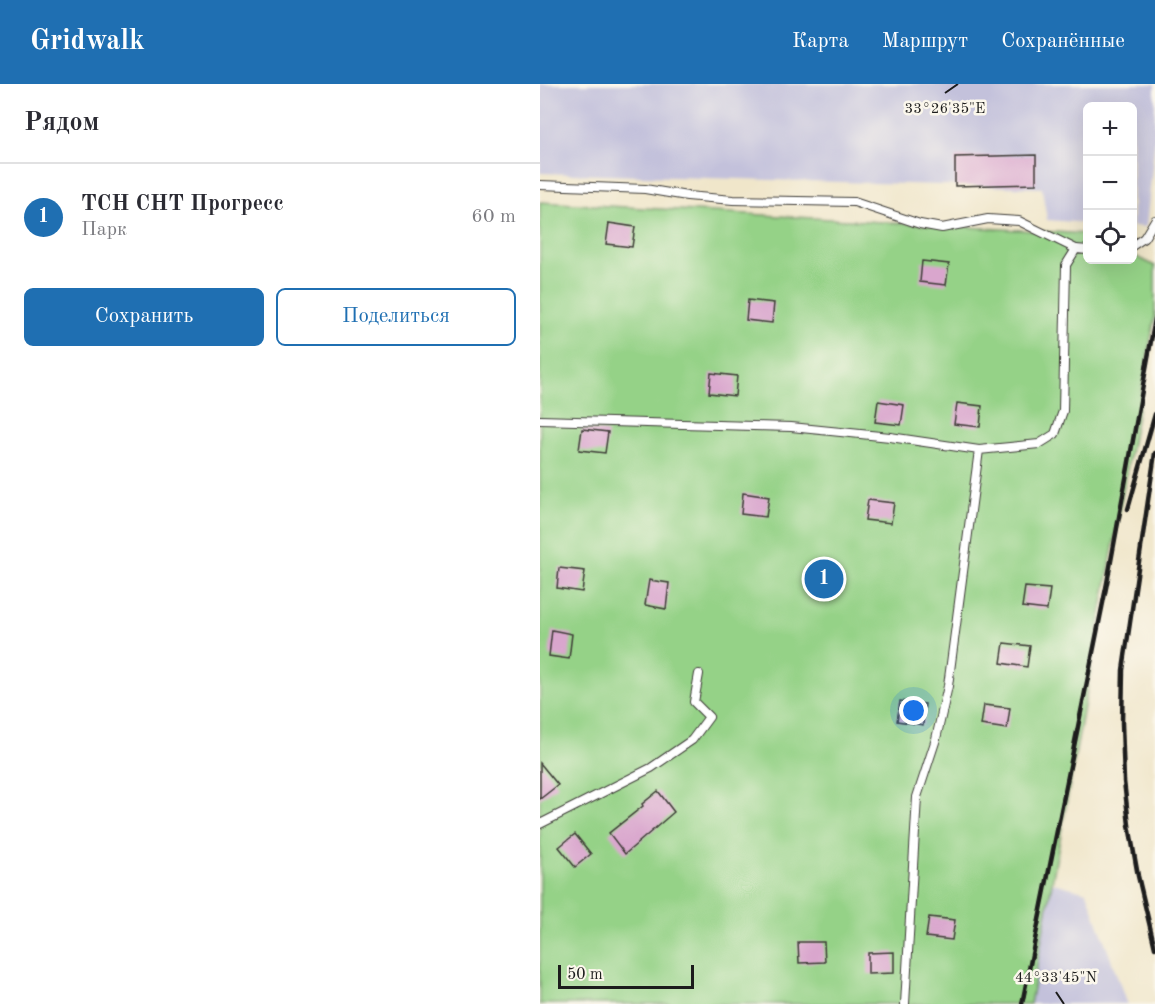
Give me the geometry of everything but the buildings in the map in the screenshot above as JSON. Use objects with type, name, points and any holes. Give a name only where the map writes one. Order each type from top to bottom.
[{"type":"lane","points":[[540,185],[645,189],[734,200],[854,202],[920,224],[942,228],[988,219],[1018,221],[1076,249],[1083,250]]},
{"type":"lane","points":[[1137,243],[1144,238],[1155,220]]},
{"type":"lane","points":[[540,420],[791,427],[890,436],[979,450],[1039,444],[1055,434],[1064,411],[1066,265],[1076,249]]},
{"type":"lane","points":[[905,1004],[917,798],[936,739],[948,686],[979,450]]},
{"type":"lane","points":[[540,824],[651,768],[692,740],[709,717],[694,702],[699,674]]},
{"type":"shaded area","points":[[540,84],[1155,84],[1155,139],[1146,227],[1137,226],[1137,102],[1083,102],[1083,223],[1047,220],[1042,188],[540,173]]},
{"type":"shaded area","points":[[1021,874],[1087,892],[1127,1004],[996,1004]]},
{"type":"green space","points":[[540,202],[1083,234],[1083,264],[1137,264],[1137,257],[1155,266],[1155,316],[1030,1004],[540,1004]]},
{"type":"railway","points":[[1022,1004],[1107,583],[1155,319]]},
{"type":"railway","points":[[1128,509],[1155,414]]},
{"type":"railway","points":[[1155,453],[1123,670],[1122,723],[1124,781],[1129,825],[1155,948]]},
{"type":"place","name":"ТСН СНТ Прогресс","points":[[824,579]]}]
